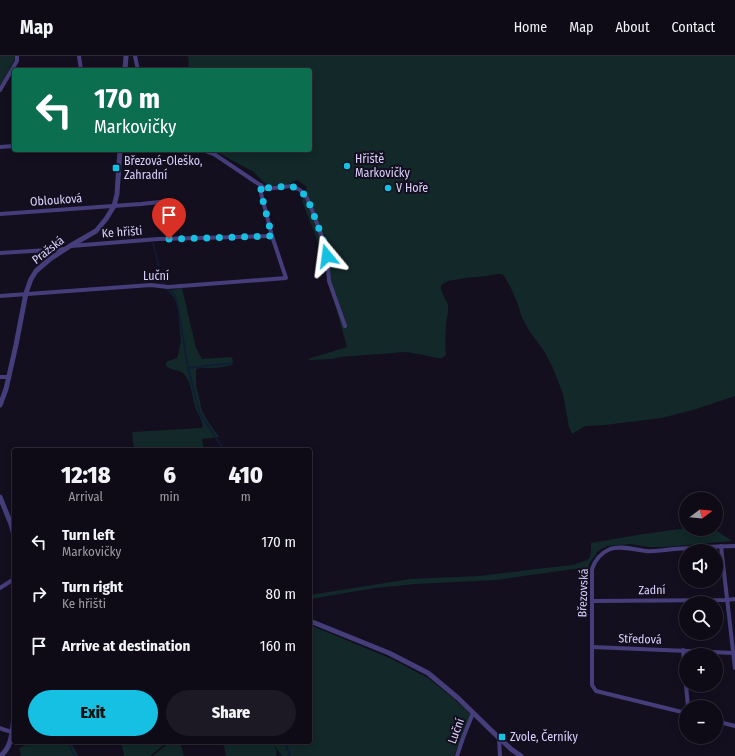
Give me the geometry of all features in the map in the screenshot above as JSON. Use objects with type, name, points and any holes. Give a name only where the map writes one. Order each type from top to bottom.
[{"type":"street","points":[[12,68],[17,60],[17,56]]},
{"type":"street","points":[[79,56],[81,68]]},
{"type":"street","points":[[125,68],[126,56]]},
{"type":"street","points":[[135,56],[138,68]]},
{"type":"street","points":[[0,90],[12,69]]},
{"type":"street","points":[[0,147],[12,146]]},
{"type":"street","name":"Pražská","points":[[0,405],[6,389],[26,293],[31,279],[36,271],[50,259],[64,249],[96,231],[106,219],[114,206],[118,194],[120,152]]},
{"type":"street","points":[[208,152],[248,175],[266,188],[291,186],[300,190],[307,198],[325,245],[328,281],[345,326]]},
{"type":"street","points":[[261,185],[261,193],[272,236]]},
{"type":"street","name":"Oblouková","points":[[0,214],[169,201]]},
{"type":"street","name":"Ke hřišti","points":[[70,246],[158,240],[272,236]]},
{"type":"street","name":"Luční","points":[[0,296],[151,285],[168,286],[286,278],[272,236]]},
{"type":"street","points":[[0,253],[64,249]]},
{"type":"street","points":[[0,377],[9,376]]},
{"type":"street","points":[[0,497],[12,528]]},
{"type":"street","name":"Březovská","points":[[723,546],[735,546]]},
{"type":"street","name":"Březovská","points":[[679,549],[646,551],[634,548],[611,549],[604,553],[594,563],[592,569],[592,685],[596,691],[679,711]]},
{"type":"street","points":[[723,564],[735,668]]},
{"type":"street","points":[[0,588],[12,579]]},
{"type":"street","name":"Zadní","points":[[592,601],[735,599]]},
{"type":"street","points":[[312,623],[389,653],[428,673],[458,698],[499,738],[520,756]]},
{"type":"street","name":"Středová","points":[[592,647],[679,650]]},
{"type":"street","name":"Středová","points":[[723,653],[734,654]]},
{"type":"street","name":"Luční","points":[[457,756],[473,712]]},
{"type":"street","points":[[723,723],[735,726]]},
{"type":"street","points":[[0,728],[12,732],[9,745],[5,753],[0,756]]},
{"type":"street","points":[[499,738],[500,756]]},
{"type":"green space","points":[[0,56],[15,56],[14,61],[1,84],[0,84]]},
{"type":"green space","points":[[188,56],[735,56],[735,396],[693,410],[662,418],[585,426],[572,434],[569,427],[563,394],[553,368],[544,351],[522,318],[510,286],[502,274],[448,281],[441,285],[441,291],[448,305],[445,334],[446,355],[442,358],[406,352],[340,357],[332,359],[308,359],[347,347],[316,237],[302,201],[307,187],[297,180],[286,185],[271,186],[263,182],[254,172],[217,152],[312,152],[312,68],[189,68]]},
{"type":"green space","points":[[182,288],[196,348],[202,359],[232,357],[232,365],[217,368],[196,369],[196,385],[202,411],[219,437],[202,439],[204,448],[134,448],[133,432],[203,427],[202,421],[195,406],[190,384],[186,376],[181,372],[170,369],[166,366],[168,361],[177,358],[181,342],[178,310],[175,299],[167,291]]},
{"type":"green space","points":[[679,529],[679,536],[723,535],[732,541],[679,544],[679,546],[664,547],[648,547],[631,544],[607,546],[598,551],[589,564],[588,570],[581,568],[495,580],[415,584],[375,588],[312,599],[312,595],[410,579],[479,576],[573,565],[587,560],[590,557],[591,543]]},
{"type":"green space","points":[[312,626],[392,659],[428,678],[471,714],[454,756],[282,756],[274,745],[277,752],[276,756],[226,756],[223,744],[312,744]]},
{"type":"green space","points":[[28,744],[72,744],[78,756],[21,756],[19,748]]},
{"type":"green space","points":[[121,744],[165,744],[150,756],[124,756]]},
{"type":"green space","points":[[168,744],[181,744],[184,756],[153,756]]},
{"type":"waterway","points":[[153,243],[164,287],[174,294],[177,301],[188,368],[200,414],[223,448]]},
{"type":"waterway","points":[[188,368],[233,363]]},
{"type":"waterway","points":[[70,744],[75,756]]},
{"type":"waterway","points":[[286,744],[290,756]]},
{"type":"place","name":"Hřiště Markovičky","points":[[347,166]]},
{"type":"place","name":"Březová-Oleško, Zahradní","points":[[116,168]]},
{"type":"place","name":"V Hoře","points":[[388,188]]},
{"type":"place","name":"Zvole, Černíky","points":[[502,737]]},
{"type":"route","points":[[169,239],[230,236],[272,236],[261,193],[261,185],[266,188],[282,188],[291,186],[300,190],[307,198],[325,245],[327,256]]}]
